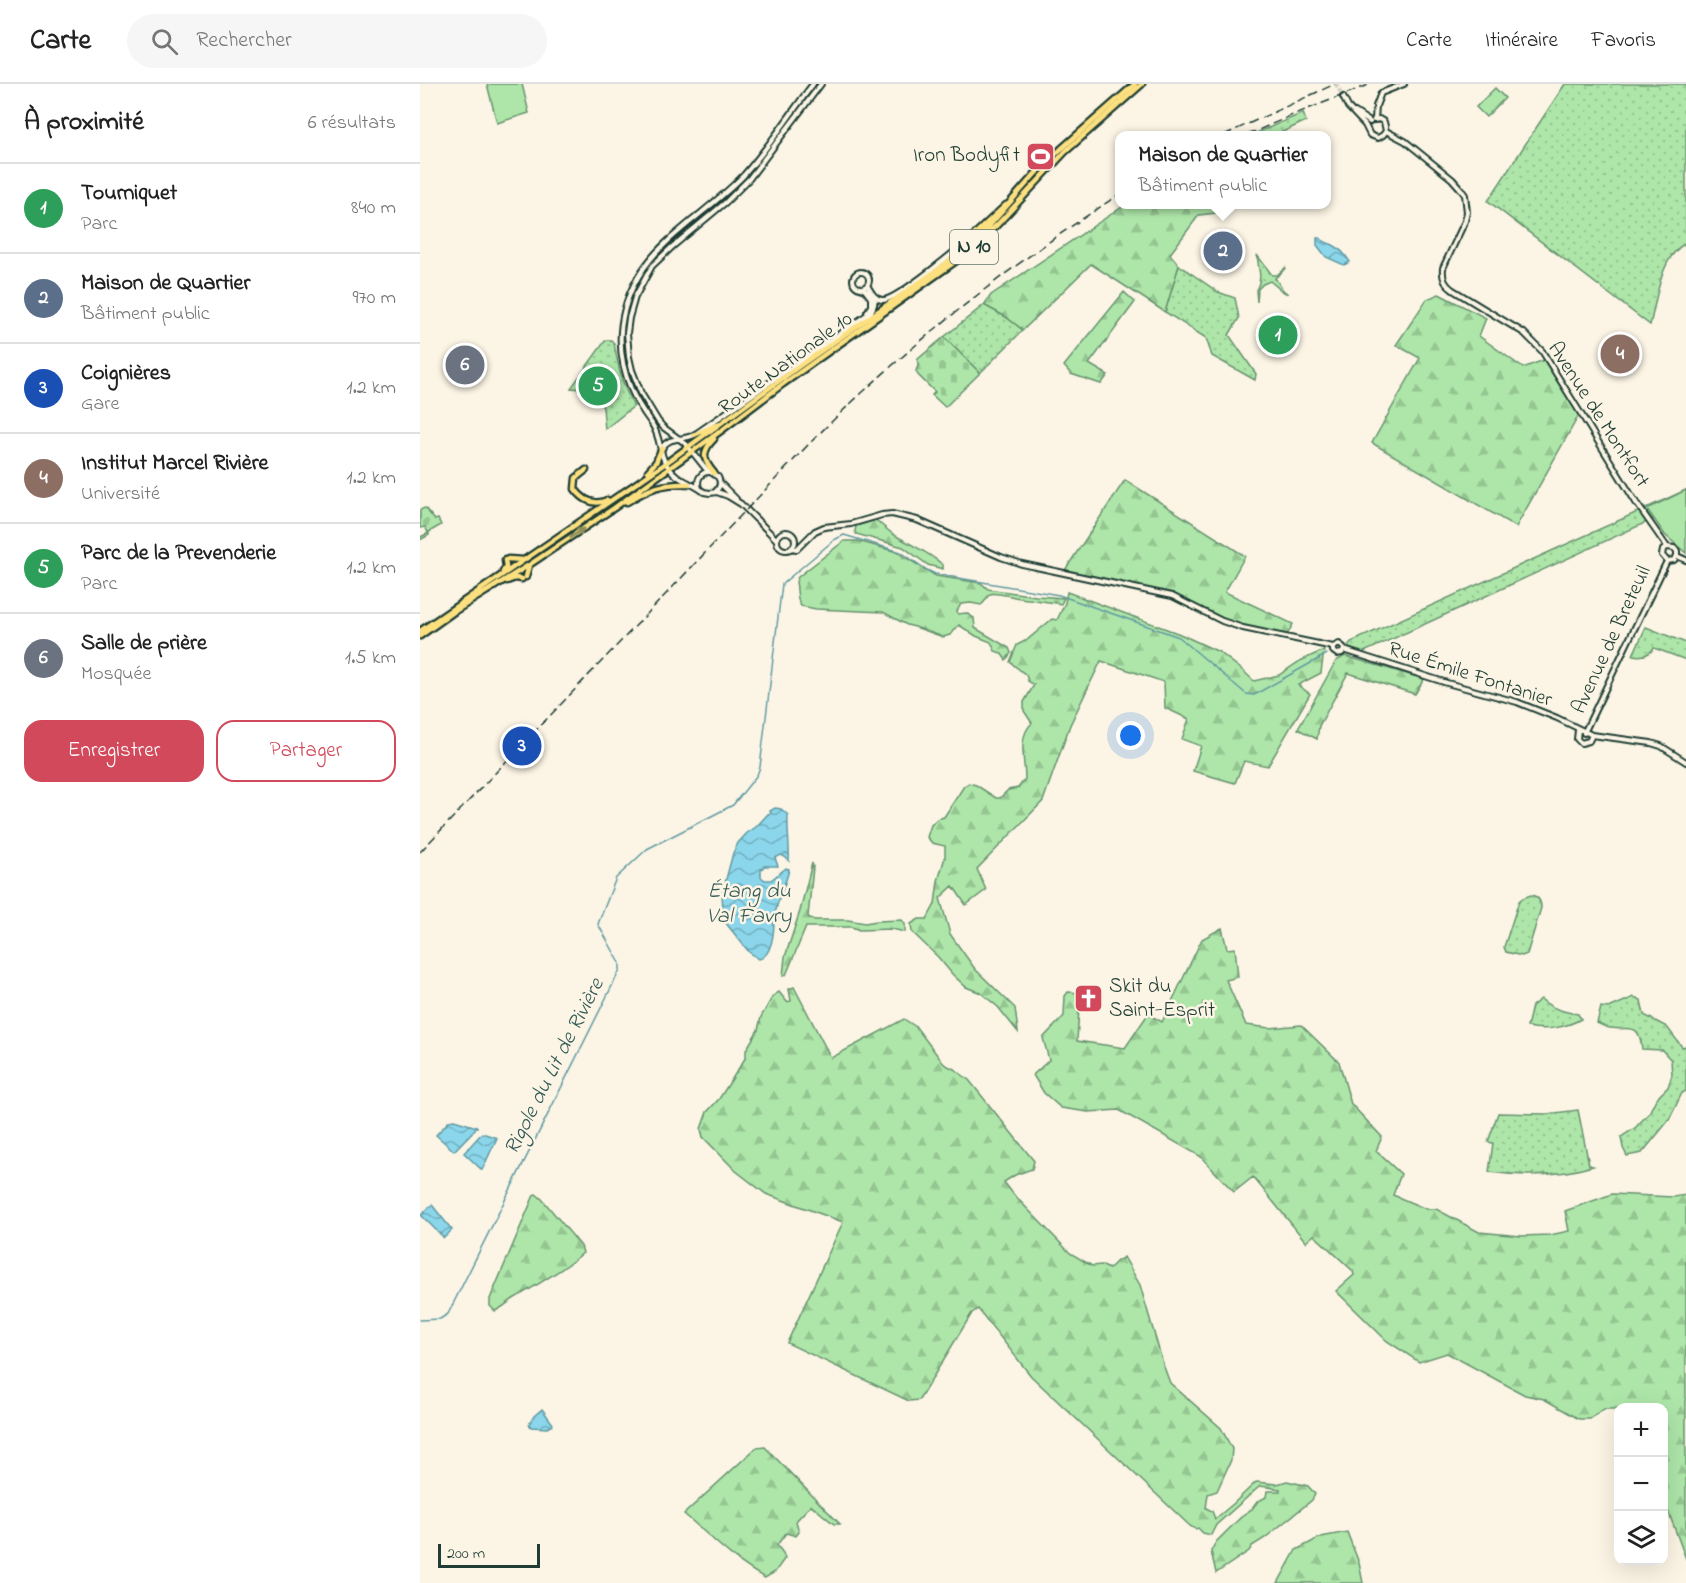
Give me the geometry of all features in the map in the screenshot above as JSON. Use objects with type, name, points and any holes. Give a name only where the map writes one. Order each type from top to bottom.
[{"type":"main road","name":"N 10","points":[[420,631],[666,463],[940,268],[975,240],[1061,148],[1135,84]]},
{"type":"main road","name":"Route Nationale 10","points":[[420,636],[614,508],[959,259],[1004,217],[1066,151],[1142,84]]},
{"type":"main road","points":[[976,233],[1011,203]]},
{"type":"main road","points":[[694,435],[719,424]]},
{"type":"main road","points":[[713,472],[707,465],[705,454],[709,445],[722,430]]},
{"type":"main road","points":[[642,478],[656,462],[662,448]]},
{"type":"main road","points":[[586,470],[575,479],[575,489],[580,496],[594,502],[613,499]]},
{"type":"main road","points":[[614,508],[618,508],[645,491],[662,485],[689,484]]},
{"type":"main road","points":[[517,573],[531,555]]},
{"type":"main road","points":[[502,575],[506,567],[506,560],[524,560]]},
{"type":"main road","points":[[501,582],[524,578],[529,565]]},
{"type":"main road","points":[[501,582],[515,566]]},
{"type":"street","points":[[741,504],[725,494],[706,493],[689,484],[679,478],[666,463],[654,428],[631,390],[624,366],[621,336],[625,307],[628,296],[647,263],[722,197],[744,174],[813,84]]},
{"type":"street","points":[[821,84],[749,179],[652,266],[635,297],[627,333],[628,357],[641,393],[658,421],[670,434],[688,446],[706,468],[713,472],[741,504],[768,529],[781,548],[797,549],[815,531],[824,527],[851,524],[882,515],[900,515],[1022,564],[1172,596],[1222,621],[1243,628],[1334,647],[1339,644],[1344,650],[1337,654],[1333,651],[1334,647]]},
{"type":"street","points":[[1375,119],[1376,106],[1381,93],[1404,84]]},
{"type":"street","points":[[1368,128],[1370,122],[1379,119],[1384,123],[1386,131],[1381,137],[1375,138],[1371,135],[1368,128],[1351,112],[1343,97],[1353,111],[1370,122]]},
{"type":"street","name":"Avenue de Montfort","points":[[1386,131],[1405,141],[1452,179],[1465,195],[1467,212],[1465,221],[1443,268],[1442,276],[1446,284],[1524,333],[1542,351],[1635,501],[1667,547]]},
{"type":"street","points":[[867,285],[875,298],[881,300],[892,298],[976,233]]},
{"type":"street","points":[[860,288],[867,285],[869,279],[864,273],[857,273],[853,281],[855,285],[860,288],[865,290],[872,298],[871,306],[864,315]]},
{"type":"street","points":[[662,448],[668,441],[694,435],[873,309],[875,298]]},
{"type":"street","points":[[699,488],[699,477],[704,472],[713,472]]},
{"type":"street","points":[[714,492],[719,488],[720,482]]},
{"type":"street","points":[[768,529],[792,534],[795,543],[791,548]]},
{"type":"street","points":[[777,540],[783,532]]},
{"type":"street","points":[[795,543],[802,544]]},
{"type":"street","points":[[1667,547],[1674,548],[1677,556],[1672,562],[1667,561],[1663,558],[1662,553],[1667,547]]},
{"type":"street","points":[[1677,556],[1686,560]]},
{"type":"street","name":"Avenue de Breteuil","points":[[1584,733],[1667,561]]},
{"type":"street","name":"Rue Émile Fontanier","points":[[1344,650],[1454,685],[1517,702],[1556,718],[1584,733],[1661,746],[1686,762]]},
{"type":"street","points":[[1578,730],[1577,739],[1581,742],[1589,741],[1592,735]]},
{"type":"green space","points":[[487,84],[522,84],[529,113],[497,123]]},
{"type":"green space","points":[[1565,84],[1686,84],[1686,243],[1677,249],[1665,268],[1650,325],[1488,201]]},
{"type":"green space","points":[[1495,88],[1505,98],[1486,117],[1476,107]]},
{"type":"green space","points":[[1303,113],[1306,121],[1285,131],[1261,131]]},
{"type":"green space","points":[[1119,209],[1226,209],[1225,212],[1199,215],[1170,254],[1179,265],[1165,312],[1091,264],[1023,330],[984,305],[991,295]]},
{"type":"green space","points":[[1257,255],[1272,275],[1277,275],[1286,267],[1275,278],[1288,294],[1270,281],[1258,289],[1257,302],[1256,290],[1260,276]]},
{"type":"green space","points":[[1179,265],[1218,292],[1235,298],[1239,318],[1229,335],[1256,374],[1255,380],[1212,356],[1206,338],[1165,312]]},
{"type":"green space","points":[[1124,292],[1135,302],[1089,364],[1108,375],[1101,384],[1071,374],[1064,366]]},
{"type":"green space","points":[[1439,294],[1486,318],[1479,336],[1523,368],[1544,360],[1579,415],[1516,527],[1372,443],[1420,358],[1396,345],[1427,299]]},
{"type":"green space","points":[[984,305],[1023,330],[980,373],[944,337]]},
{"type":"green space","points":[[944,337],[980,373],[945,407],[932,395],[935,392],[916,371],[919,363],[917,360]]},
{"type":"green space","points":[[607,340],[614,343],[623,384],[634,406],[605,429],[603,408],[595,390],[571,388]]},
{"type":"green space","points":[[1125,480],[1245,556],[1225,592],[1293,624],[1287,635],[1232,623],[1174,594],[1065,570]]},
{"type":"green space","points":[[1686,490],[1686,504],[1362,653],[1347,647],[1351,642]]},
{"type":"green space","points":[[1686,490],[1686,553],[1665,535],[1647,509]]},
{"type":"green space","points":[[425,508],[435,520],[438,519],[441,525],[420,540],[420,537],[428,532],[425,527],[420,528],[420,510]]},
{"type":"green space","points":[[876,520],[895,535],[933,557],[943,565],[943,569],[928,565],[903,547],[856,534],[856,526]]},
{"type":"green space","points":[[844,541],[858,541],[897,552],[936,576],[981,583],[988,589],[1064,598],[1061,604],[993,593],[981,605],[961,604],[957,611],[958,614],[966,613],[974,618],[975,628],[1009,648],[1011,653],[1006,660],[1001,653],[995,651],[991,642],[959,625],[950,635],[943,637],[907,625],[883,612],[816,609],[801,606],[796,582],[798,577]]},
{"type":"green space","points":[[1067,592],[1180,634],[1219,652],[1254,681],[1279,675],[1300,661],[1324,650],[1321,673],[1298,685],[1310,694],[1268,766],[1244,761],[1235,783],[1193,771],[1201,746],[1182,739],[1189,719],[1165,708],[1164,682],[1101,661],[1070,725],[1043,801],[977,869],[986,890],[966,905],[953,886],[940,898],[950,934],[975,969],[1015,1008],[1018,1032],[998,1007],[981,993],[966,987],[953,975],[912,932],[911,924],[919,919],[927,919],[935,904],[938,881],[945,857],[945,846],[932,843],[927,837],[931,825],[937,819],[944,817],[964,786],[969,783],[1000,798],[1008,790],[1018,788],[1025,779],[1023,742],[1027,729],[1032,723],[1024,711],[1024,702],[1034,685],[1010,662],[1017,645],[1027,640],[1052,619],[1057,620],[1065,603]]},
{"type":"green space","points":[[1646,627],[1686,643],[1686,660],[1654,648],[1645,655],[1633,655]]},
{"type":"green space","points":[[1345,656],[1424,679],[1415,694],[1348,673],[1319,726],[1317,739],[1298,729],[1336,661]]},
{"type":"green space","points":[[812,863],[808,917],[814,920],[848,920],[865,923],[902,920],[905,924],[905,932],[892,929],[806,927],[786,975],[783,976],[785,957]]},
{"type":"green space","points":[[1531,895],[1539,899],[1541,908],[1527,954],[1522,956],[1506,952],[1504,947],[1519,901]]},
{"type":"green space","points":[[1222,928],[1227,949],[1235,948],[1238,977],[1226,980],[1246,1025],[1270,1028],[1301,1025],[1339,1062],[1351,1104],[1382,1137],[1376,1151],[1401,1174],[1393,1195],[1426,1209],[1436,1209],[1479,1232],[1521,1236],[1550,1235],[1569,1231],[1565,1211],[1612,1194],[1673,1197],[1686,1195],[1686,1559],[1668,1511],[1668,1403],[1614,1403],[1614,1409],[1604,1409],[1590,1419],[1579,1419],[1544,1399],[1525,1395],[1447,1353],[1419,1362],[1387,1341],[1336,1291],[1354,1275],[1353,1271],[1314,1235],[1306,1242],[1253,1177],[1234,1192],[1200,1156],[1119,1110],[1088,1112],[1061,1108],[1044,1093],[1033,1075],[1049,1060],[1043,1038],[1064,1016],[1065,996],[1068,992],[1080,993],[1077,1041],[1125,1048],[1148,1014],[1162,1022],[1202,939]]},
{"type":"green space","points":[[794,987],[831,1058],[904,1019],[916,1027],[944,1064],[969,1080],[1034,1161],[1032,1169],[1004,1182],[1014,1195],[1070,1253],[1092,1266],[1101,1265],[1109,1269],[1124,1257],[1140,1285],[1170,1383],[1221,1428],[1232,1449],[1231,1460],[1217,1491],[1208,1494],[1206,1508],[1212,1511],[1215,1519],[1256,1482],[1277,1484],[1287,1481],[1308,1486],[1315,1494],[1312,1500],[1252,1546],[1249,1551],[1216,1573],[1211,1551],[1216,1542],[1257,1502],[1266,1497],[1267,1491],[1280,1491],[1280,1489],[1260,1486],[1216,1525],[1211,1535],[1203,1533],[1198,1528],[1195,1529],[1031,1376],[978,1309],[972,1313],[919,1400],[909,1401],[787,1343],[843,1222],[766,1194],[736,1171],[703,1137],[701,1129],[707,1112],[719,1099],[746,1057],[746,1050],[773,996],[779,992],[787,1002],[791,1001],[789,989]]},
{"type":"green space","points":[[1634,997],[1641,1000],[1644,1015],[1667,1027],[1682,1047],[1686,1046],[1686,1091],[1682,1093],[1669,1120],[1642,1153],[1627,1156],[1621,1137],[1635,1128],[1649,1113],[1656,1099],[1668,1087],[1672,1075],[1671,1060],[1662,1050],[1642,1049],[1639,1034],[1636,1031],[1607,1028],[1597,1023],[1601,1007],[1609,1008]]},
{"type":"green space","points":[[1541,999],[1558,1010],[1578,1014],[1581,1019],[1555,1028],[1527,1027],[1532,1006]]},
{"type":"green space","points":[[1578,1110],[1589,1165],[1593,1166],[1541,1175],[1489,1172],[1493,1143],[1488,1142],[1498,1113],[1547,1114]]},
{"type":"green space","points":[[536,1194],[581,1246],[583,1253],[495,1311],[490,1306],[490,1299]]},
{"type":"green space","points":[[765,1447],[840,1524],[834,1524],[811,1505],[796,1521],[799,1532],[796,1536],[786,1533],[777,1545],[785,1558],[775,1572],[765,1578],[733,1557],[684,1514],[756,1448]]},
{"type":"green space","points":[[1347,1532],[1359,1563],[1363,1583],[1278,1583],[1296,1550],[1321,1537]]},
{"type":"water","points":[[1317,238],[1338,248],[1350,262],[1344,265],[1326,257],[1317,245]]},
{"type":"water","name":"Étang du Val Favry","points":[[775,808],[781,809],[788,815],[789,861],[781,855],[775,858],[778,866],[764,866],[761,870],[761,877],[771,880],[786,868],[789,869],[776,909],[775,915],[778,919],[774,920],[769,949],[759,959],[749,952],[725,922],[727,920],[723,911],[722,894],[738,843]]},
{"type":"water","points":[[454,1120],[477,1127],[454,1151],[436,1135],[449,1121]]},
{"type":"water","points":[[482,1133],[497,1138],[482,1170],[464,1153]]},
{"type":"water","points":[[432,1205],[452,1230],[444,1238],[421,1215]]},
{"type":"water","points":[[542,1409],[553,1424],[552,1426],[531,1427],[529,1424]]},
{"type":"waterway","name":"Rigole du Lit de Rivière","points":[[420,1320],[440,1319],[448,1314],[620,970],[620,963],[598,924],[616,878],[647,849],[733,805],[757,775],[760,767],[782,584],[834,540],[844,535],[901,552],[935,574],[1059,595],[1179,637],[1246,694],[1254,695],[1327,654]]},
{"type":"tunnel","points":[[1336,84],[1343,97]]},
{"type":"railway","points":[[1233,131],[1335,84]]},
{"type":"railway","points":[[1256,131],[1371,84]]},
{"type":"railway","points":[[420,852],[844,410],[918,343],[996,280],[1115,197]]},
{"type":"place","name":"Iron Bodyfit","points":[[1041,156]]},
{"type":"place","name":"Maison de Quartier","points":[[1223,251]]},
{"type":"place","name":"Tourniquet","points":[[1278,335]]},
{"type":"place","name":"Institut Marcel Rivière","points":[[1620,354]]},
{"type":"place","name":"Salle de prière","points":[[465,365]]},
{"type":"place","name":"Parc de la Prevenderie","points":[[598,386]]},
{"type":"place","name":"Coignières","points":[[522,746]]},
{"type":"place","name":"Skit du Saint-Esprit","points":[[1088,999]]}]
